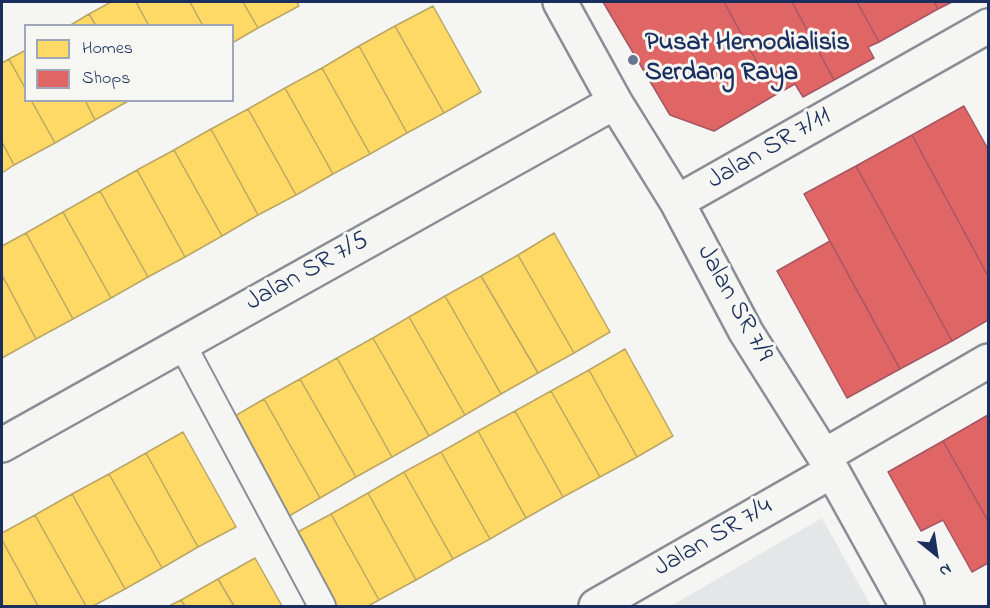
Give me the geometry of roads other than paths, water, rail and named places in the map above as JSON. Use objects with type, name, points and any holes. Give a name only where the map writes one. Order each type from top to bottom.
[{"type":"street","name":"Jalan SR 7/9","points":[[560,2],[615,102],[678,202],[746,332],[828,463],[907,606]]},
{"type":"street","name":"Jalan SR 7/11","points":[[678,202],[988,26]]},
{"type":"street","name":"Jalan SR 7/5","points":[[2,445],[615,102]]},
{"type":"street","name":"Jalan SR 7/4","points":[[596,606],[988,361]]},
{"type":"lane","points":[[182,344],[322,606]]},
{"type":"place","name":"Pusat Hemodialisis Serdang Raya","points":[[633,60]]}]
